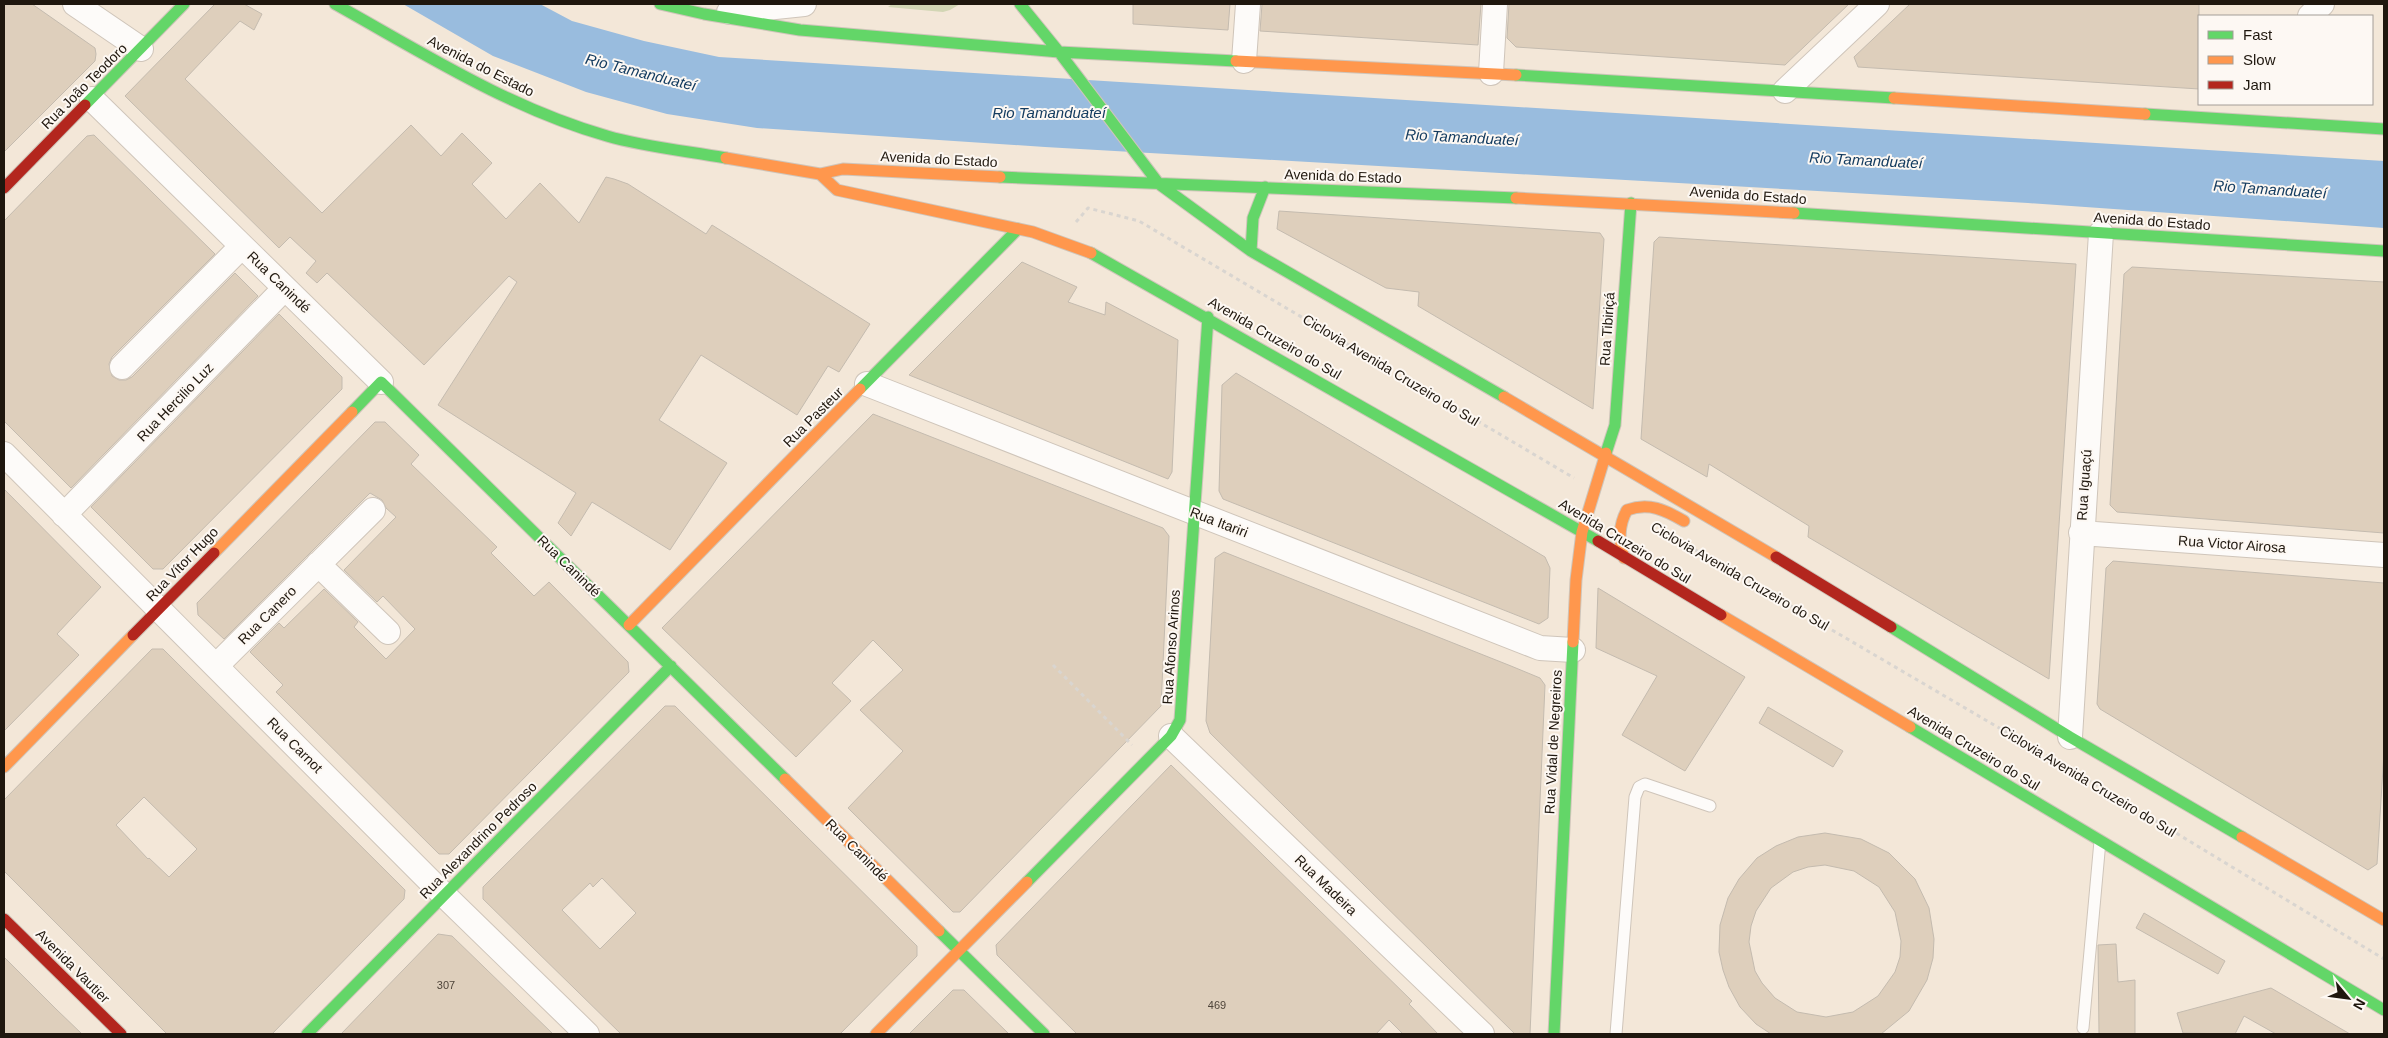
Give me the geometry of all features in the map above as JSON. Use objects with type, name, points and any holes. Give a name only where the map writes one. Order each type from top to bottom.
[{"type":"main road","name":"Rua João Teodoro","points":[[4,188],[184,4]]},
{"type":"main road","name":"Avenida do Estado","points":[[335,4],[483,87],[571,125],[609,137],[820,174],[843,169],[1159,184],[1631,202],[2384,251]]},
{"type":"main road","points":[[660,4],[704,14],[800,30],[1059,52],[1491,73],[1785,91],[2215,111],[2384,129]]},
{"type":"main road","points":[[1020,4],[1086,86],[1159,184],[1252,251],[1605,455],[1800,571],[2070,737],[2384,920]]},
{"type":"main road","name":"Avenida Cruzeiro do Sul","points":[[820,174],[837,190],[1018,229],[1083,249],[1208,317],[1582,532],[2384,1010]]},
{"type":"main road","points":[[1252,251],[1250,222],[1252,213],[1265,187]]},
{"type":"main road","name":"Rua Tibiriçá","points":[[1605,455],[1615,425],[1631,202]]},
{"type":"main road","name":"Rua Pasteur","points":[[629,625],[1018,229]]},
{"type":"main road","name":"Rua Afonso Arinos","points":[[876,1034],[1172,736],[1181,713],[1208,317]]},
{"type":"main road","name":"Rua Vítor Hugo","points":[[4,767],[381,382]]},
{"type":"main road","name":"Rua Canindé","points":[[381,382],[1044,1034]]},
{"type":"main road","name":"Rua Vidal de Negreiros","points":[[1554,1034],[1576,580],[1582,532],[1605,455]]},
{"type":"main road","points":[[1624,558],[1619,525],[1626,510],[1637,505],[1654,506],[1694,526]]},
{"type":"main road","points":[[1776,573],[1800,571]]},
{"type":"main road","name":"Rua Alexandrino Pedroso","points":[[307,1034],[671,666]]},
{"type":"main road","name":"Avenida Vautier","points":[[4,919],[121,1034]]},
{"type":"street","points":[[75,4],[141,49]]},
{"type":"street","points":[[704,14],[804,4]]},
{"type":"street","points":[[1244,61],[1248,4]]},
{"type":"street","points":[[1491,73],[1495,4]]},
{"type":"street","points":[[1785,91],[1877,4]]},
{"type":"street","points":[[2311,15],[2322,4]]},
{"type":"street","name":"Rua Canindé","points":[[92,99],[381,382]]},
{"type":"street","name":"Rua Iguaçú","points":[[2070,737],[2081,533],[2101,233]]},
{"type":"street","points":[[122,367],[242,246]]},
{"type":"street","name":"Rua Hercilio Luz","points":[[64,515],[285,288]]},
{"type":"street","name":"Rua Itariri","points":[[867,384],[1540,648],[1573,650]]},
{"type":"street","name":"Rua Carnot","points":[[4,454],[444,895],[587,1034]]},
{"type":"street","name":"Rua Canero","points":[[216,666],[373,510]]},
{"type":"street","name":"Rua Victor Airosa","points":[[2081,533],[2384,556]]},
{"type":"street","points":[[318,564],[388,632]]},
{"type":"street","name":"Rua Madeira","points":[[1172,736],[1482,1034]]},
{"type":"lane","points":[[1616,1034],[1635,797],[1639,787],[1645,784],[1710,806]]},
{"type":"lane","points":[[2083,1028],[2100,841]]},
{"type":"path","name":"Ciclovia Avenida Cruzeiro do Sul","points":[[1088,208],[1139,221],[1594,491]]},
{"type":"path","name":"Ciclovia Avenida Cruzeiro do Sul","points":[[1686,545],[2105,790],[2384,959]]},
{"type":"path","points":[[1053,665],[1132,746]]},
{"type":"green space","points":[[892,4],[960,4],[943,12],[888,7]]},
{"type":"water","name":"Rio Tamanduateí","points":[[403,4],[540,4],[572,21],[644,41],[719,57],[2384,161],[2384,228],[2028,203],[1045,147],[757,128],[667,114],[586,92],[493,56]]},
{"type":"building","points":[[4,4],[32,4],[95,48],[96,54],[95,61],[4,152]]},
{"type":"building","points":[[215,4],[244,4],[262,14],[254,30],[240,21],[185,79],[322,213],[411,125],[441,156],[462,133],[492,163],[472,184],[506,219],[540,183],[579,223],[606,177],[614,179],[628,184],[706,234],[712,225],[870,324],[839,372],[828,366],[797,415],[701,355],[659,420],[727,463],[670,550],[592,502],[571,536],[558,523],[576,493],[438,405],[517,282],[509,276],[424,365],[327,273],[317,283],[306,273],[316,261],[290,237],[279,248],[125,96]]},
{"type":"building","points":[[1133,4],[1230,4],[1228,30],[1133,24]]},
{"type":"building","points":[[1262,4],[1481,4],[1478,45],[1260,31]]},
{"type":"building","points":[[1509,4],[1849,4],[1785,65],[1516,47],[1507,38]]},
{"type":"building","points":[[1910,4],[2199,4],[2198,89],[1858,67],[1854,57]]},
{"type":"building","points":[[94,135],[215,254],[112,357],[109,364],[112,376],[119,380],[126,380],[132,377],[235,273],[258,296],[71,488],[4,421],[4,221],[87,136]]},
{"type":"building","points":[[1279,211],[1600,233],[1604,239],[1593,409],[1418,306],[1419,292],[1386,288],[1277,229]]},
{"type":"building","points":[[1659,237],[2076,264],[2049,679],[1808,537],[1809,526],[1709,464],[1707,477],[1641,439],[1654,242]]},
{"type":"building","points":[[1022,262],[1077,287],[1068,302],[1105,315],[1106,302],[1178,340],[1172,472],[1168,479],[909,375]]},
{"type":"building","points":[[2132,267],[2384,282],[2384,533],[2117,512],[2110,505],[2124,274]]},
{"type":"building","points":[[279,314],[342,377],[342,389],[163,569],[153,569],[91,507]]},
{"type":"building","points":[[1236,373],[1545,557],[1550,568],[1548,618],[1539,624],[1223,499],[1219,491],[1222,385]]},
{"type":"building","points":[[873,414],[1163,528],[1169,536],[1161,706],[960,912],[953,912],[848,808],[903,751],[860,710],[903,670],[873,640],[832,683],[851,701],[796,757],[662,628]]},
{"type":"building","points":[[375,422],[385,422],[419,455],[411,464],[497,547],[491,553],[534,596],[549,582],[628,662],[629,672],[449,854],[439,854],[276,692],[283,685],[250,652],[279,623],[284,628],[324,589],[358,622],[354,627],[386,659],[415,629],[383,596],[377,602],[344,570],[396,517],[386,508],[382,500],[370,493],[224,639],[198,615],[197,603]]},
{"type":"building","points":[[4,489],[101,587],[57,634],[79,655],[4,731]]},
{"type":"building","points":[[1224,552],[1540,678],[1545,685],[1530,1034],[1515,1034],[1210,733],[1206,721],[1215,558]]},
{"type":"building","points":[[2113,561],[2384,583],[2384,752],[2377,864],[2368,870],[2100,709],[2097,704],[2106,568]]},
{"type":"building","points":[[1598,588],[1745,677],[1685,771],[1622,735],[1657,676],[1596,648]]},
{"type":"building","points":[[152,649],[163,649],[405,890],[404,899],[272,1034],[167,1034],[4,871],[4,800]],"holes":[[[144,797],[197,849],[169,877],[148,859],[116,825]]]},
{"type":"building","points":[[665,706],[675,706],[917,946],[917,956],[840,1034],[621,1034],[483,899],[483,887]],"holes":[[[602,878],[636,913],[600,949],[562,910],[590,883],[593,887]]]},
{"type":"building","points":[[1768,707],[1843,751],[1833,767],[1759,723]]},
{"type":"building","points":[[1171,765],[1412,1001],[1409,1004],[1438,1034],[1403,1034],[1389,1020],[1376,1034],[1077,1034],[997,955],[996,945]]},
{"type":"building","points":[[1825,833],[1861,839],[1889,853],[1915,879],[1929,908],[1934,939],[1933,958],[1927,980],[1909,1011],[1881,1034],[1771,1034],[1756,1024],[1740,1007],[1729,987],[1719,952],[1720,925],[1728,898],[1739,879],[1757,858],[1776,846],[1798,837]],"holes":[[[1825,865],[1854,871],[1879,887],[1895,912],[1901,941],[1900,957],[1895,972],[1878,996],[1853,1012],[1826,1017],[1797,1012],[1775,998],[1762,983],[1755,971],[1749,942],[1751,926],[1756,911],[1771,888],[1793,872],[1808,867]]]},
{"type":"building","points":[[2144,913],[2225,961],[2218,974],[2136,928]]},
{"type":"building","points":[[438,934],[452,936],[553,1034],[341,1034]]},
{"type":"building","points":[[2116,944],[2118,982],[2135,980],[2135,1034],[2099,1034],[2098,945]]},
{"type":"building","points":[[4,957],[56,1009],[82,1034],[4,1034]]},
{"type":"building","points":[[2271,988],[2350,1034],[2276,1034],[2244,1016],[2235,1034],[2183,1033],[2177,1013]]},
{"type":"building","points":[[953,990],[964,990],[1009,1034],[909,1034]]},
{"type":"traffic: fast","points":[[85,105],[184,4]]},
{"type":"traffic: fast","points":[[335,4],[467,78],[501,95],[571,124],[621,140],[726,158]]},
{"type":"traffic: fast","points":[[660,4],[704,14],[800,30],[1059,52],[1236,61]]},
{"type":"traffic: fast","points":[[1020,4],[1059,52]]},
{"type":"traffic: fast","points":[[1059,52],[1159,184],[1251,251],[1504,397]]},
{"type":"traffic: fast","points":[[1516,75],[1894,98]]},
{"type":"traffic: fast","points":[[2145,114],[2384,129]]},
{"type":"traffic: fast","points":[[1000,177],[1516,198]]},
{"type":"traffic: fast","points":[[1251,251],[1253,218],[1265,187]]},
{"type":"traffic: fast","points":[[1606,453],[1615,425],[1631,203]]},
{"type":"traffic: fast","points":[[1794,213],[2384,251]]},
{"type":"traffic: fast","points":[[860,389],[1018,229]]},
{"type":"traffic: fast","points":[[1091,253],[1598,541]]},
{"type":"traffic: fast","points":[[1027,882],[1171,736],[1180,720],[1208,317]]},
{"type":"traffic: fast","points":[[352,412],[381,382],[785,779]]},
{"type":"traffic: fast","points":[[1891,627],[2070,737],[2242,837]]},
{"type":"traffic: fast","points":[[1554,1034],[1573,642]]},
{"type":"traffic: fast","points":[[307,1034],[671,666]]},
{"type":"traffic: fast","points":[[1910,727],[2384,1010]]},
{"type":"traffic: fast","points":[[939,931],[1044,1034]]},
{"type":"traffic: slow","points":[[1236,61],[1516,75]]},
{"type":"traffic: slow","points":[[1894,98],[2145,114]]},
{"type":"traffic: slow","points":[[726,158],[820,174],[843,169],[1000,177]]},
{"type":"traffic: slow","points":[[820,174],[837,190],[1033,232],[1091,253]]},
{"type":"traffic: slow","points":[[1516,198],[1794,213]]},
{"type":"traffic: slow","points":[[629,625],[860,389]]},
{"type":"traffic: slow","points":[[1504,397],[1776,557]]},
{"type":"traffic: slow","points":[[214,553],[352,412]]},
{"type":"traffic: slow","points":[[1573,642],[1576,580],[1582,532],[1606,453]]},
{"type":"traffic: slow","points":[[1624,558],[1620,534],[1627,510],[1643,507],[1657,508],[1684,521]]},
{"type":"traffic: slow","points":[[1721,615],[1910,727]]},
{"type":"traffic: slow","points":[[4,767],[133,635]]},
{"type":"traffic: slow","points":[[785,779],[939,931]]},
{"type":"traffic: slow","points":[[2242,837],[2384,920]]},
{"type":"traffic: slow","points":[[876,1034],[1027,882]]},
{"type":"traffic: jam","points":[[4,188],[85,105]]},
{"type":"traffic: jam","points":[[1598,541],[1721,615]]},
{"type":"traffic: jam","points":[[133,635],[214,553]]},
{"type":"traffic: jam","points":[[1776,557],[1891,627]]},
{"type":"traffic: jam","points":[[4,919],[121,1034]]}]
